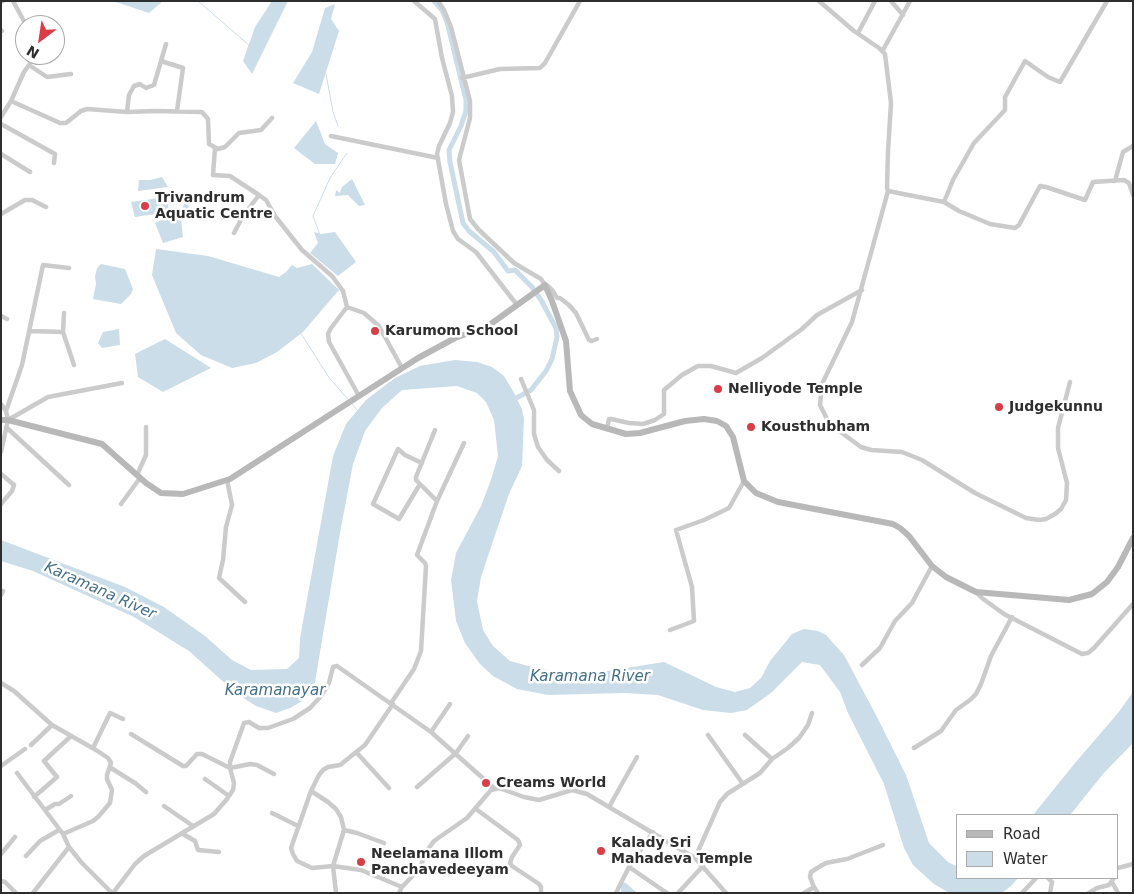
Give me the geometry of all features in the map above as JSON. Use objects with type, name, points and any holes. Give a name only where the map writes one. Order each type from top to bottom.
[{"type":"main road","points":[[5,420],[102,444],[138,476],[161,493],[183,494],[227,480],[402,368],[455,338],[474,331],[481,331],[545,285],[566,341],[570,391],[577,409],[592,424],[626,434],[640,433],[684,421],[704,419],[717,421],[726,426],[733,437],[744,481],[756,493],[778,502],[893,524],[909,536],[932,566],[946,577],[976,592],[1069,600],[1092,594],[1106,582],[1118,567],[1133,538]]},
{"type":"street","points":[[13,1],[21,15]]},
{"type":"street","points":[[414,1],[435,19],[442,58],[452,96],[453,112],[439,146],[438,158],[453,231],[458,239],[476,252],[516,306]]},
{"type":"street","points":[[438,1],[444,10],[450,27],[462,78],[470,101],[470,118],[459,160],[470,219],[514,263],[541,279],[557,298],[560,298],[573,309],[589,340],[597,339]]},
{"type":"street","points":[[462,78],[500,69],[540,68],[545,63],[580,1]]},
{"type":"street","points":[[818,1],[858,34],[883,50]]},
{"type":"street","points":[[858,34],[875,1]]},
{"type":"street","points":[[891,1],[902,15]]},
{"type":"street","points":[[910,1],[883,50],[891,103],[888,191],[862,290],[847,335],[822,384],[820,405],[828,421],[861,447],[871,450],[902,452],[922,460],[975,493],[1026,518],[1039,520],[1046,519],[1061,509],[1066,500],[1067,483],[1058,448],[1058,428],[1070,382]]},
{"type":"street","points":[[944,202],[953,180],[974,143],[1005,110],[1005,97],[1025,61],[1048,78],[1060,82],[1107,1]]},
{"type":"street","points":[[127,112],[131,91],[137,85],[146,88],[154,85],[166,44]]},
{"type":"street","points":[[161,61],[183,68],[177,111]]},
{"type":"street","points":[[1,117],[29,65],[47,76],[71,74]]},
{"type":"street","points":[[11,101],[60,123],[66,123],[81,111],[87,109],[127,112],[202,112],[208,119],[209,144],[221,149],[238,133],[260,130],[272,118]]},
{"type":"street","points":[[1,124],[55,154],[54,163]]},
{"type":"street","points":[[331,136],[438,158]]},
{"type":"street","points":[[1115,181],[1123,152],[1133,146]]},
{"type":"street","points":[[215,148],[213,175],[230,176],[266,200],[288,234],[302,250],[332,276],[343,291],[347,307]]},
{"type":"street","points":[[1,154],[30,172]]},
{"type":"street","points":[[888,191],[944,202],[990,224],[1015,228],[1019,225],[1040,186],[1046,186],[1085,200],[1092,183],[1127,181],[1132,191]]},
{"type":"street","points":[[234,233],[243,216],[259,195]]},
{"type":"street","points":[[1,214],[25,200],[32,200],[46,207]]},
{"type":"street","points":[[1,452],[6,428],[6,411],[22,365],[43,265],[69,268]]},
{"type":"street","points":[[607,429],[611,419],[642,424],[655,420],[664,414],[664,390],[682,375],[698,366],[710,366],[736,373],[762,358],[802,329],[817,315],[862,290]]},
{"type":"street","points":[[347,307],[364,313],[379,326],[402,368]]},
{"type":"street","points":[[347,307],[330,328],[328,334],[329,342],[359,396]]},
{"type":"street","points":[[64,313],[63,332],[74,365]]},
{"type":"street","points":[[1,316],[7,319]]},
{"type":"street","points":[[29,331],[63,332]]},
{"type":"street","points":[[521,379],[536,416],[534,434],[538,447],[547,460],[559,471]]},
{"type":"street","points":[[5,420],[48,396],[122,383]]},
{"type":"street","points":[[1,404],[6,411]]},
{"type":"street","points":[[121,504],[138,476],[146,455],[146,427]]},
{"type":"street","points":[[6,428],[69,485]]},
{"type":"street","points":[[435,430],[416,480],[437,501]]},
{"type":"street","points":[[402,887],[361,870],[333,866],[312,868],[297,860],[291,848],[311,792],[324,770],[328,767],[340,765],[357,753],[373,735],[414,670],[421,651],[426,566],[417,555],[437,501],[464,444]]},
{"type":"street","points":[[420,484],[399,519],[373,504],[396,447],[405,455],[422,463]]},
{"type":"street","points":[[1,474],[14,485],[12,491],[1,504]]},
{"type":"street","points":[[227,480],[232,505],[226,527],[223,560],[219,578],[246,602]]},
{"type":"street","points":[[670,630],[694,621],[692,588],[676,530],[730,508],[744,481]]},
{"type":"street","points":[[862,665],[880,648],[895,621],[912,603],[932,566]]},
{"type":"street","points":[[976,592],[1000,611],[1082,654],[1088,653],[1094,648],[1133,604]]},
{"type":"street","points":[[914,748],[941,730],[956,710],[976,694],[982,684],[991,656],[1012,617]]},
{"type":"street","points":[[17,773],[46,810],[69,848],[93,875],[113,893],[135,864],[144,856],[214,814],[229,796],[233,790],[234,783],[230,762],[244,722],[259,728],[268,728],[294,719],[310,708],[321,696],[329,684],[333,667],[337,666],[432,732],[495,789],[505,790],[524,798],[538,800],[572,790],[587,794],[695,858],[726,893]]},
{"type":"street","points":[[1,683],[14,691],[52,726],[93,748],[108,758],[111,763],[107,779],[112,790],[110,803],[93,821],[40,841],[26,856]]},
{"type":"street","points":[[432,732],[450,704]]},
{"type":"street","points":[[93,748],[110,713],[123,719]]},
{"type":"street","points":[[695,858],[720,802],[727,794],[760,773],[772,759],[799,738],[808,725],[812,713]]},
{"type":"street","points":[[31,746],[52,726]]},
{"type":"street","points":[[131,734],[183,766],[186,766],[197,754],[202,754],[230,768],[250,764],[258,765],[274,774]]},
{"type":"street","points":[[708,734],[743,784]]},
{"type":"street","points":[[745,734],[772,759]]},
{"type":"street","points":[[34,797],[57,777],[44,760],[71,736]]},
{"type":"street","points":[[417,787],[456,753],[468,736]]},
{"type":"street","points":[[3,762],[25,749]]},
{"type":"street","points":[[357,753],[389,788]]},
{"type":"street","points":[[609,808],[637,757]]},
{"type":"street","points":[[111,768],[146,792]]},
{"type":"street","points":[[204,779],[229,796]]},
{"type":"street","points":[[399,893],[402,887],[420,868],[426,852],[434,841],[467,818],[487,795],[495,789]]},
{"type":"street","points":[[311,792],[328,802],[341,817],[344,830],[333,866],[336,893]]},
{"type":"street","points":[[46,810],[71,796]]},
{"type":"street","points":[[164,806],[193,826]]},
{"type":"street","points":[[476,809],[518,840],[520,845],[510,863],[539,884],[541,893]]},
{"type":"street","points":[[272,813],[298,826]]},
{"type":"street","points":[[344,830],[384,843]]},
{"type":"street","points":[[616,893],[629,867],[653,832]]},
{"type":"street","points":[[183,834],[195,841],[198,850],[219,852]]},
{"type":"street","points":[[1,854],[14,837]]},
{"type":"street","points":[[818,893],[810,877],[811,872],[826,863],[847,859],[884,845]]},
{"type":"street","points":[[33,893],[69,848]]},
{"type":"street","points":[[1119,868],[1133,864]]},
{"type":"street","points":[[678,893],[703,866]]},
{"type":"street","points":[[629,867],[667,893]]},
{"type":"street","points":[[1022,893],[1035,879]]},
{"type":"street","points":[[1049,879],[1052,882],[1050,893]]},
{"type":"street","points":[[1089,893],[1113,880],[1118,893]]},
{"type":"street","points":[[1,881],[6,882],[16,893]]},
{"type":"street","points":[[804,893],[814,887]]},
{"type":"water","points":[[113,1],[163,1],[149,13]]},
{"type":"water","points":[[272,1],[288,1],[252,74],[243,61],[255,27]]},
{"type":"water","points":[[335,4],[331,19],[339,31],[319,94],[293,83],[312,52],[325,8]]},
{"type":"water","points":[[316,121],[325,144],[338,153],[335,164],[315,164],[294,148]]},
{"type":"water","points":[[162,177],[168,187],[138,191],[139,180]]},
{"type":"water","points":[[352,179],[365,205],[359,206],[348,195],[335,196],[336,190],[340,193],[342,187]]},
{"type":"water","points":[[185,192],[190,216],[181,220],[183,237],[163,243],[155,223],[181,211],[184,205],[182,198]]},
{"type":"water","points":[[167,197],[169,212],[135,217],[131,202]]},
{"type":"water","points":[[314,232],[321,234],[335,232],[356,262],[338,276],[310,253],[318,243]]},
{"type":"water","points":[[156,249],[208,256],[279,277],[292,265],[297,268],[312,264],[339,290],[303,332],[277,352],[256,363],[232,368],[201,355],[176,333],[152,275]]},
{"type":"water","points":[[101,264],[125,269],[133,289],[131,294],[121,304],[93,299],[97,268]]},
{"type":"water","points":[[119,329],[120,345],[102,348],[98,343],[103,332]]},
{"type":"water","points":[[165,339],[211,368],[163,392],[138,377],[135,354]]},
{"type":"water","name":"Karamanayar","points":[[455,360],[477,362],[492,367],[504,376],[522,409],[524,419],[522,466],[509,494],[481,577],[477,601],[483,630],[493,646],[510,661],[565,673],[601,672],[664,662],[716,687],[735,692],[750,688],[761,678],[770,661],[792,634],[804,629],[818,631],[826,635],[844,655],[906,775],[929,843],[948,862],[956,866],[956,879],[1017,879],[1012,885],[1002,893],[949,893],[934,884],[913,865],[904,848],[884,784],[848,713],[840,692],[820,665],[802,662],[771,693],[747,710],[731,713],[703,710],[658,695],[625,693],[548,695],[517,689],[493,676],[480,664],[465,643],[456,621],[451,580],[456,553],[481,506],[498,456],[494,420],[486,402],[477,393],[457,386],[402,390],[382,408],[365,431],[353,464],[314,688],[304,700],[290,708],[276,713],[256,706],[237,694],[189,651],[134,617],[33,571],[1,561],[1,540],[125,587],[164,607],[205,636],[232,660],[251,670],[287,669],[299,658],[300,638],[333,456],[346,424],[366,400],[395,378],[420,366]]},
{"type":"water","points":[[1133,692],[1133,743],[1103,774],[1071,814],[1034,814],[1075,763],[1118,713]]},
{"type":"water","points":[[621,882],[626,883],[637,893],[621,893]]},
{"type":"waterway","points":[[198,1],[250,46]]},
{"type":"waterway","points":[[434,1],[442,10],[447,22],[466,100],[466,111],[461,126],[449,150],[463,223],[469,231],[494,252],[508,271],[515,270],[532,287],[556,328],[557,337],[552,359],[546,371],[531,390],[511,401]]},
{"type":"waterway","points":[[326,74],[333,112],[338,126]]},
{"type":"waterway","points":[[320,235],[313,216],[330,178],[347,153]]},
{"type":"waterway","points":[[300,332],[330,379],[348,399]]},
{"type":"waterway","points":[[352,404],[358,411]]},
{"type":"place","name":"Trivandrum Aquatic Centre","points":[[145,206]]},
{"type":"place","name":"Karumom School","points":[[375,331]]},
{"type":"place","name":"Nelliyode Temple","points":[[718,389]]},
{"type":"place","name":"Judgekunnu","points":[[999,407]]},
{"type":"place","name":"Kousthubham","points":[[751,427]]},
{"type":"place","name":"Creams World","points":[[486,783]]},
{"type":"place","name":"Kalady Sri Mahadeva Temple","points":[[601,851]]},
{"type":"place","name":"Neelamana Illom Panchavedeeyam","points":[[361,862]]},
{"type":"water label","name":"Karamana River","points":[[100,591]]},
{"type":"water label","name":"Karamana River","points":[[590,677]]}]
